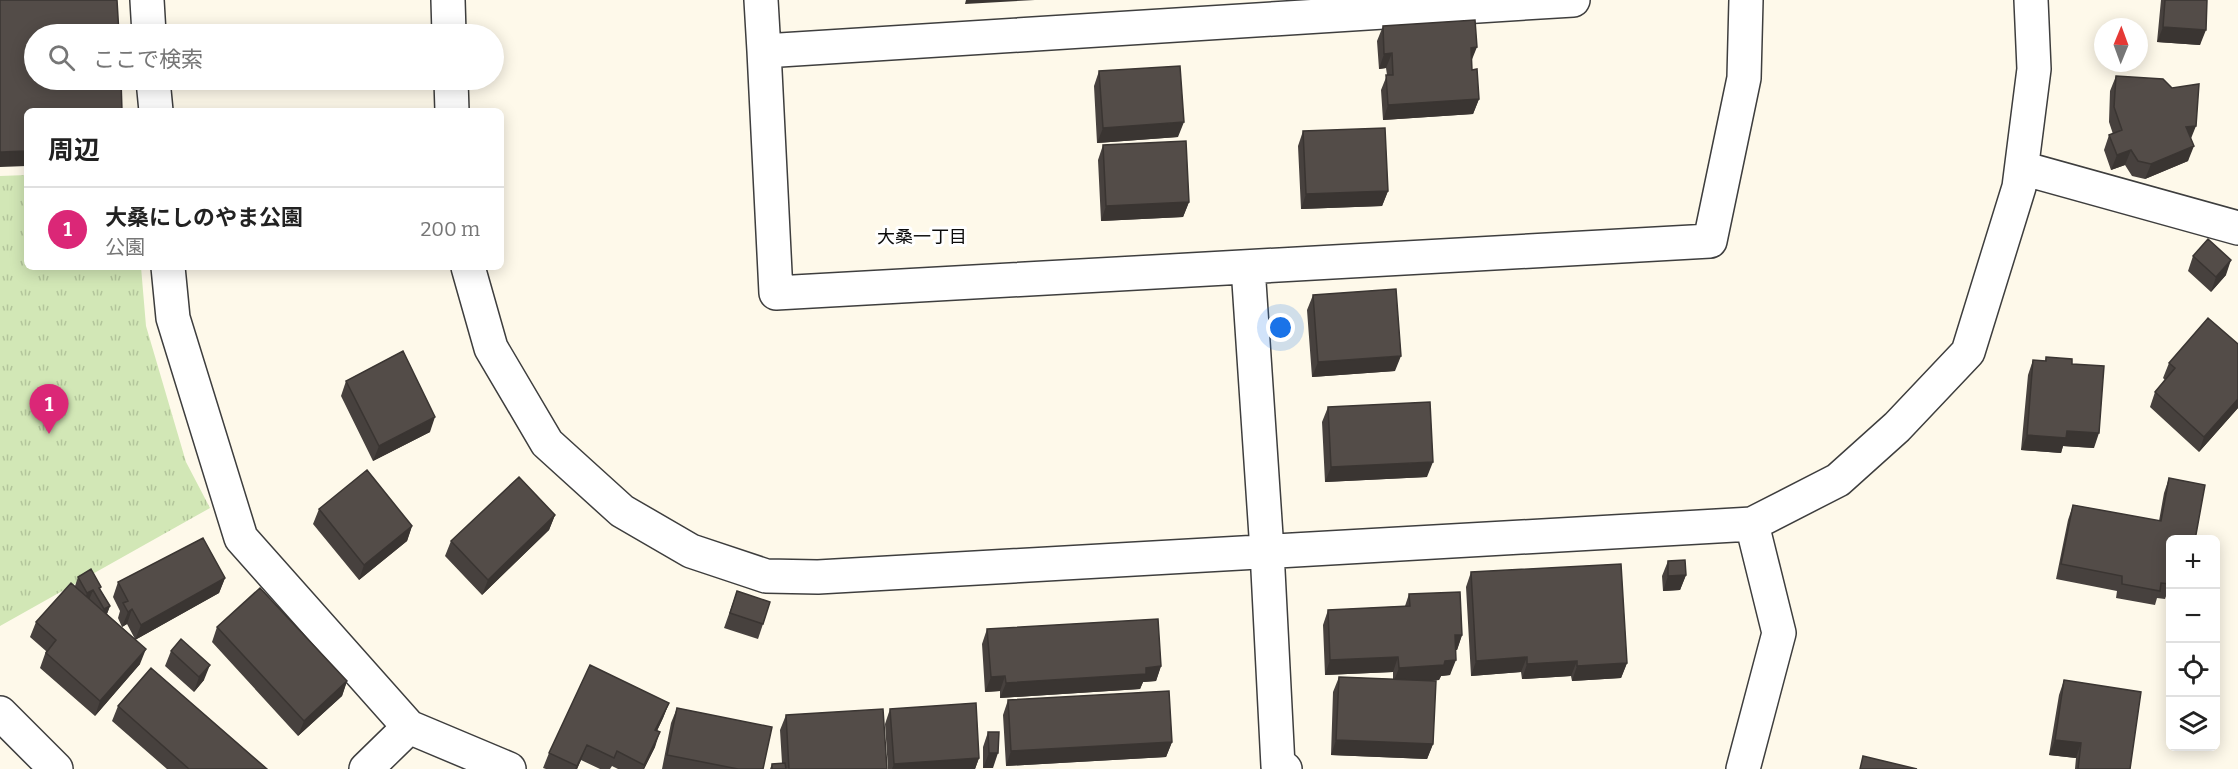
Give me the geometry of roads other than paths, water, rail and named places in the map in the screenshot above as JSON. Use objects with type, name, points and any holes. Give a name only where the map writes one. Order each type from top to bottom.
[{"type":"street","points":[[147,0],[149,24]]},
{"type":"street","points":[[448,0],[449,24]]},
{"type":"street","points":[[761,0],[776,293],[1710,241],[1743,78],[1746,0]]},
{"type":"street","points":[[764,51],[1573,0]]},
{"type":"street","points":[[469,270],[491,348],[547,443],[622,511],[691,551],[766,576],[818,577],[1752,524],[1838,480],[1897,427],[1968,352],[2019,187],[2034,69],[2031,0]]},
{"type":"street","points":[[154,90],[156,108]]},
{"type":"street","points":[[451,90],[452,108]]},
{"type":"street","points":[[2022,168],[2238,228]]},
{"type":"street","points":[[1248,267],[1267,551],[1276,768]]},
{"type":"street","points":[[168,270],[172,318],[241,538],[409,727],[509,769]]},
{"type":"street","points":[[1743,769],[1779,633],[1752,524]]},
{"type":"street","points":[[0,713],[56,769]]},
{"type":"street","points":[[366,769],[409,727]]},
{"type":"place","name":"大桑にしのやま公園","points":[[49,434]]},
{"type":"district","name":"大桑一丁目","points":[[922,237]]}]
